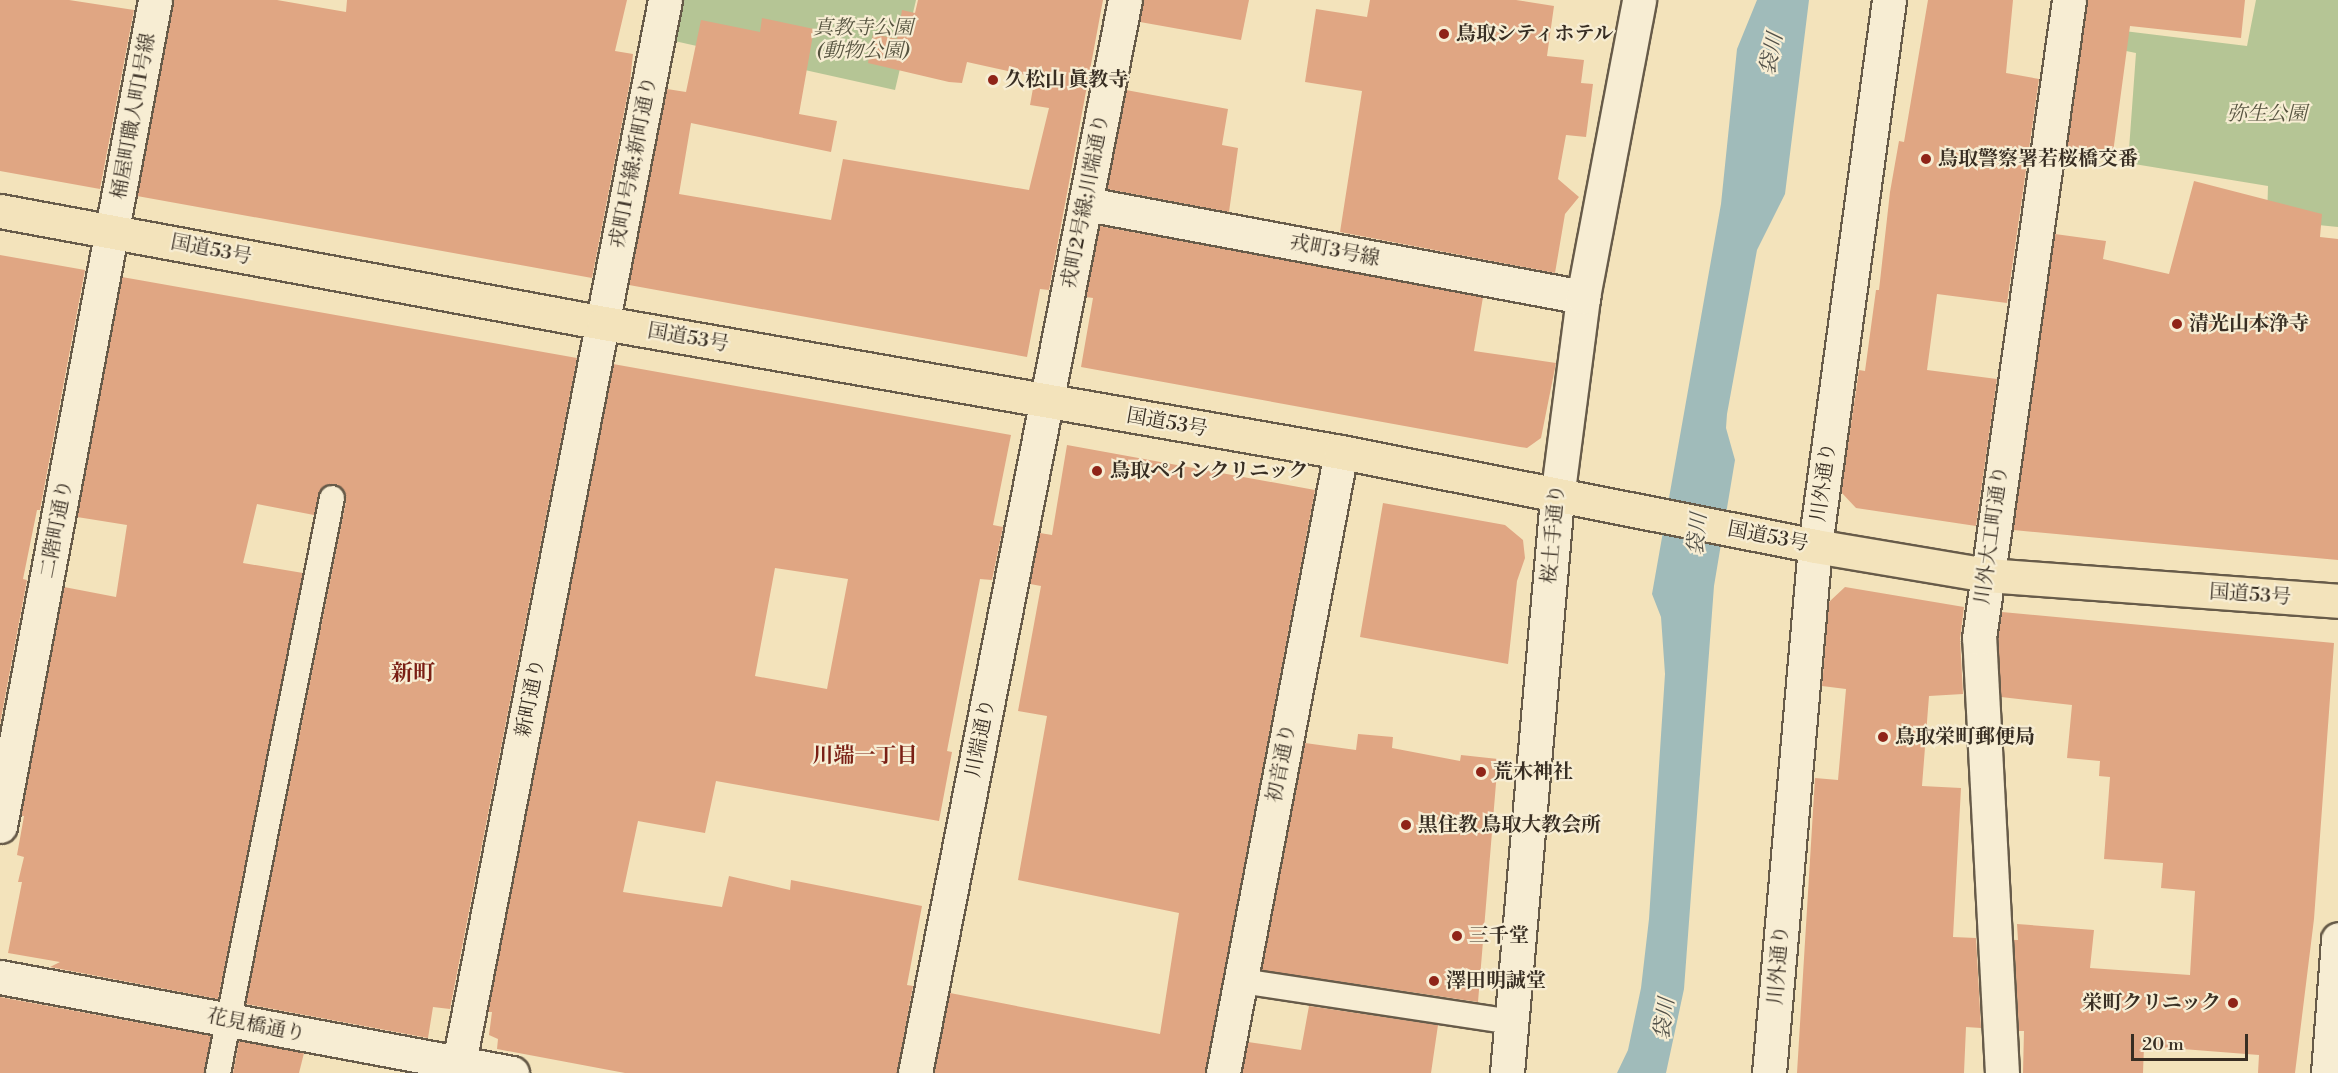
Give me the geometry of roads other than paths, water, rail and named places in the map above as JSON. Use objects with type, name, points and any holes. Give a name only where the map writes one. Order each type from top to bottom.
[{"type":"highway","name":"国道53号","points":[[0,210],[604,324],[1341,452],[1567,500],[1986,575],[2338,601]]},
{"type":"street","name":"桶屋町職人町1号線","points":[[113,231],[155,0]]},
{"type":"street","name":"戎町1号線;新町通り","points":[[604,324],[665,0]]},
{"type":"street","name":"戎町2号線;川端通り","points":[[1046,402],[1087,204],[1125,0]]},
{"type":"street","name":"桜土手通り","points":[[1507,1073],[1567,500],[1584,297],[1639,0]]},
{"type":"street","name":"川外通り","points":[[1769,1073],[1804,543],[1889,0]]},
{"type":"street","name":"川外大工町通り","points":[[2002,1073],[1979,638],[1986,575],[2069,0]]},
{"type":"street","name":"戎町3号線","points":[[1087,204],[1584,297]]},
{"type":"street","name":"二階町通り","points":[[0,826],[113,231]]},
{"type":"street","name":"新町通り","points":[[458,1068],[604,324]]},
{"type":"street","name":"川端通り","points":[[915,1073],[1046,402]]},
{"type":"street","name":"初音通り","points":[[1223,1073],[1341,452]]},
{"type":"street","points":[[2328,1073],[2338,939]]},
{"type":"street","name":"花見橋通り","points":[[0,977],[458,1068],[512,1073]]},
{"type":"lane","points":[[218,1073],[332,498]]},
{"type":"lane","points":[[1241,981],[1511,1022]]},
{"type":"water","name":"袋川","points":[[1757,0],[1809,0],[1785,194],[1757,250],[1727,414],[1726,428],[1735,460],[1714,586],[1684,989],[1666,1073],[1617,1073],[1628,1050],[1641,988],[1649,919],[1665,674],[1661,617],[1652,594],[1721,204],[1737,49]]},
{"type":"place","name":"鳥取シティホテル","points":[[1444,34]]},
{"type":"place","name":"久松山 眞教寺","points":[[993,80]]},
{"type":"place","name":"鳥取警察署若桜橋交番","points":[[1926,159]]},
{"type":"place","name":"清光山本浄寺","points":[[2177,324]]},
{"type":"place","name":"鳥取ペインクリニック","points":[[1097,471]]},
{"type":"place","name":"鳥取栄町郵便局","points":[[1883,737]]},
{"type":"place","name":"荒木神社","points":[[1481,772]]},
{"type":"place","name":"黒住教 鳥取大教会所","points":[[1406,825]]},
{"type":"place","name":"三千堂","points":[[1457,936]]},
{"type":"place","name":"澤田明誠堂","points":[[1434,981]]},
{"type":"place","name":"栄町クリニック","points":[[2233,1003]]},
{"type":"district","name":"新町","points":[[413,674]]},
{"type":"district","name":"川端一丁目","points":[[865,756]]},
{"type":"park label","name":"真教寺公園 (動物公園)","points":[[863,40]]},
{"type":"park label","name":"弥生公園","points":[[2267,114]]}]
